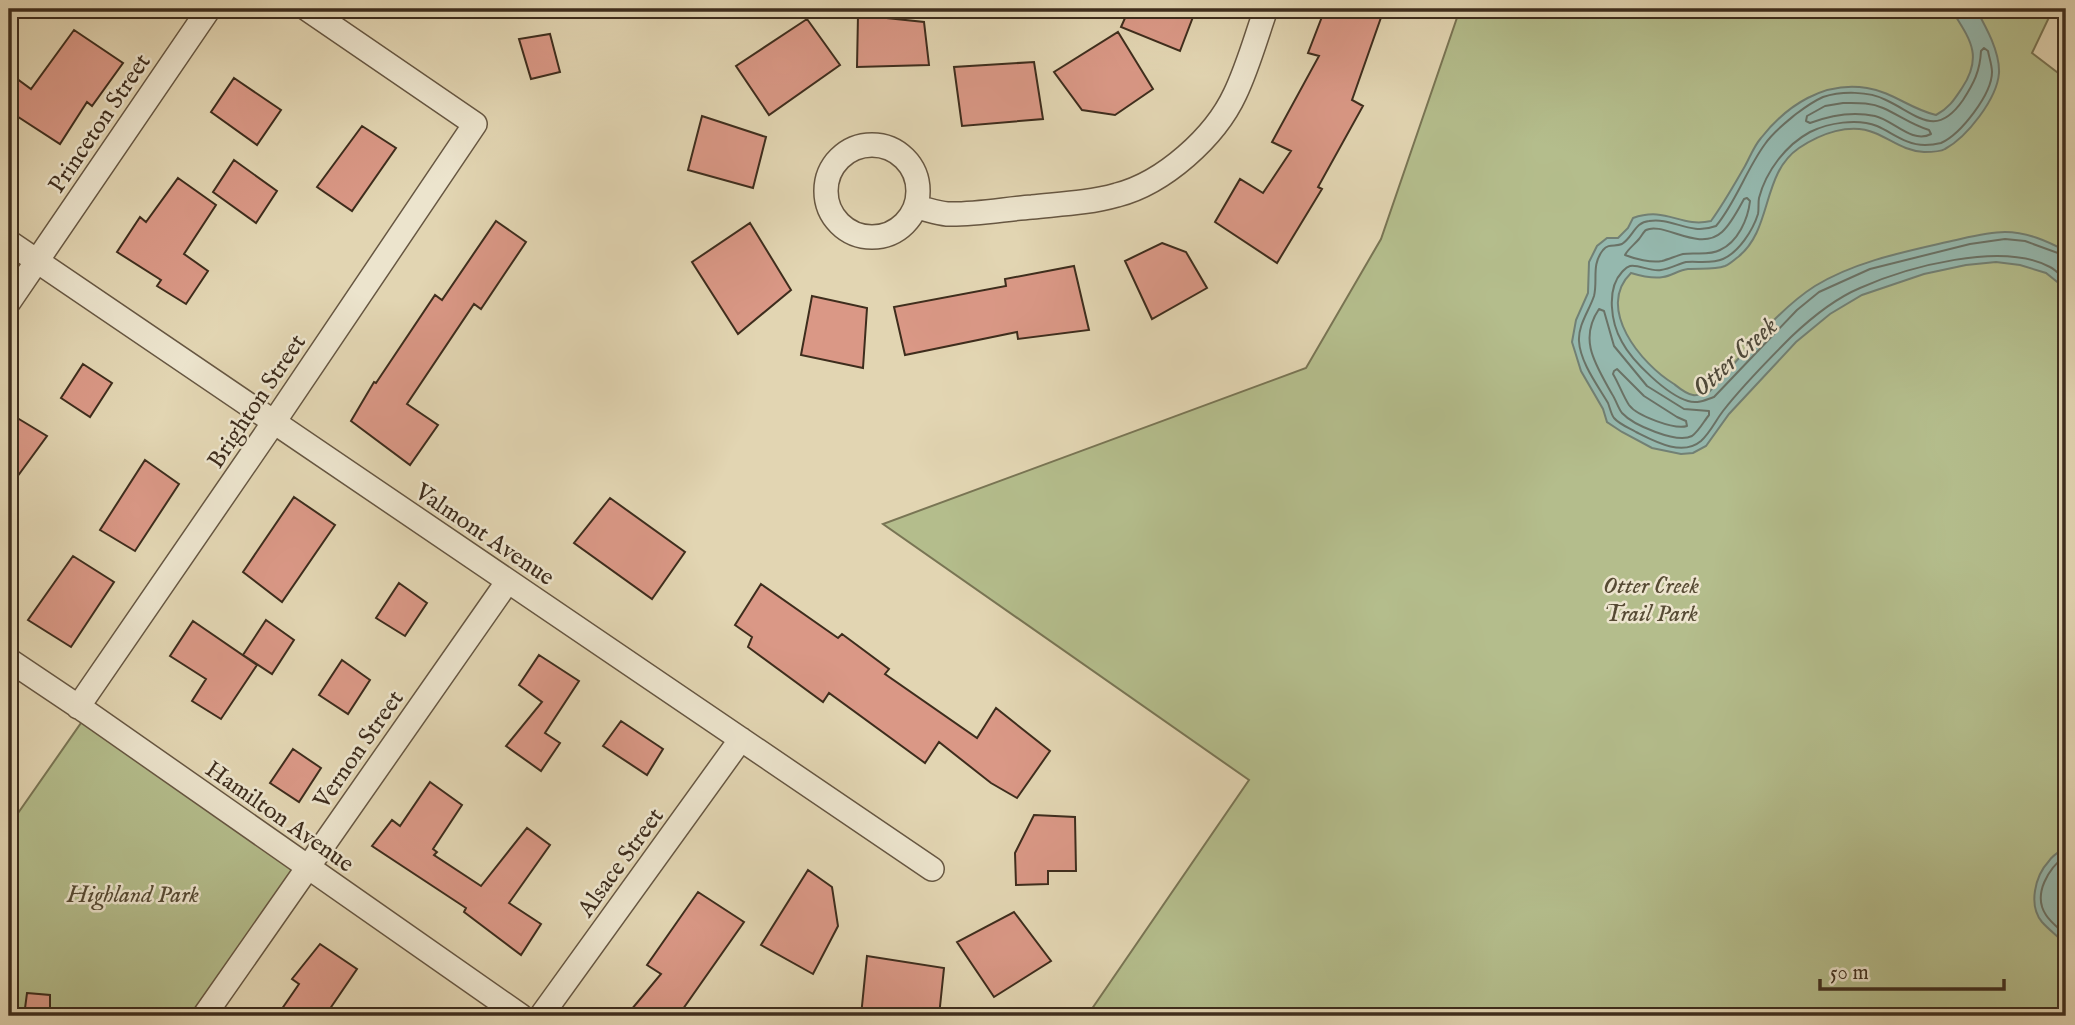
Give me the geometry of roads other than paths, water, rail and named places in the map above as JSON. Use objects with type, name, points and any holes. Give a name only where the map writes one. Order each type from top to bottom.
[{"type":"street","name":"Princeton Street","points":[[9,302],[209,9]]},
{"type":"street","name":"Brighton Street","points":[[78,707],[475,124],[307,9]]},
{"type":"street","points":[[916,207],[946,214],[1076,203],[1120,195],[1149,182],[1175,165],[1204,139],[1222,117],[1239,85],[1266,9]]},
{"type":"street","points":[[875,145],[891,149],[906,159],[914,171],[919,192],[916,207],[906,223],[891,234],[874,238],[858,236],[843,228],[827,204],[826,185],[831,170],[842,156],[855,148],[875,145]]},
{"type":"street","name":"Valmont Avenue","points":[[9,242],[932,869]]},
{"type":"street","name":"Vernon Street","points":[[204,1016],[508,581]]},
{"type":"street","name":"Hamilton Avenue","points":[[9,660],[521,1016]]},
{"type":"street","name":"Alsace Street","points":[[541,1016],[741,739]]},
{"type":"water","points":[[1951,9],[1976,9],[1992,40],[1999,65],[1993,94],[1980,116],[1962,136],[1945,149],[1932,152],[1910,150],[1875,133],[1856,129],[1836,131],[1807,143],[1787,159],[1778,172],[1757,232],[1738,257],[1721,267],[1688,269],[1663,277],[1631,273],[1621,287],[1618,302],[1620,318],[1636,349],[1648,363],[1683,391],[1697,395],[1709,392],[1759,335],[1801,296],[1846,270],[1879,259],[1983,234],[2005,232],[2029,235],[2066,251],[2066,289],[2046,273],[2020,265],[1996,262],[1924,274],[1862,295],[1830,314],[1796,342],[1729,414],[1706,446],[1693,453],[1681,454],[1652,448],[1607,422],[1603,409],[1581,371],[1572,342],[1576,320],[1588,293],[1589,262],[1597,246],[1607,238],[1618,238],[1633,218],[1645,215],[1655,214],[1691,222],[1711,221],[1754,148],[1771,126],[1795,106],[1821,92],[1836,88],[1867,88],[1936,115],[1941,112],[1951,103],[1969,76],[1973,56],[1968,38]]},
{"type":"water","points":[[2066,847],[2066,945],[2042,922],[2034,899],[2037,882],[2044,867]]},
{"type":"water label","name":"Otter Creek","points":[[1734,356]]},
{"type":"park label","name":"Otter Creek Trail Park","points":[[1651,599]]},
{"type":"park label","name":"Highland Park","points":[[133,894]]}]
